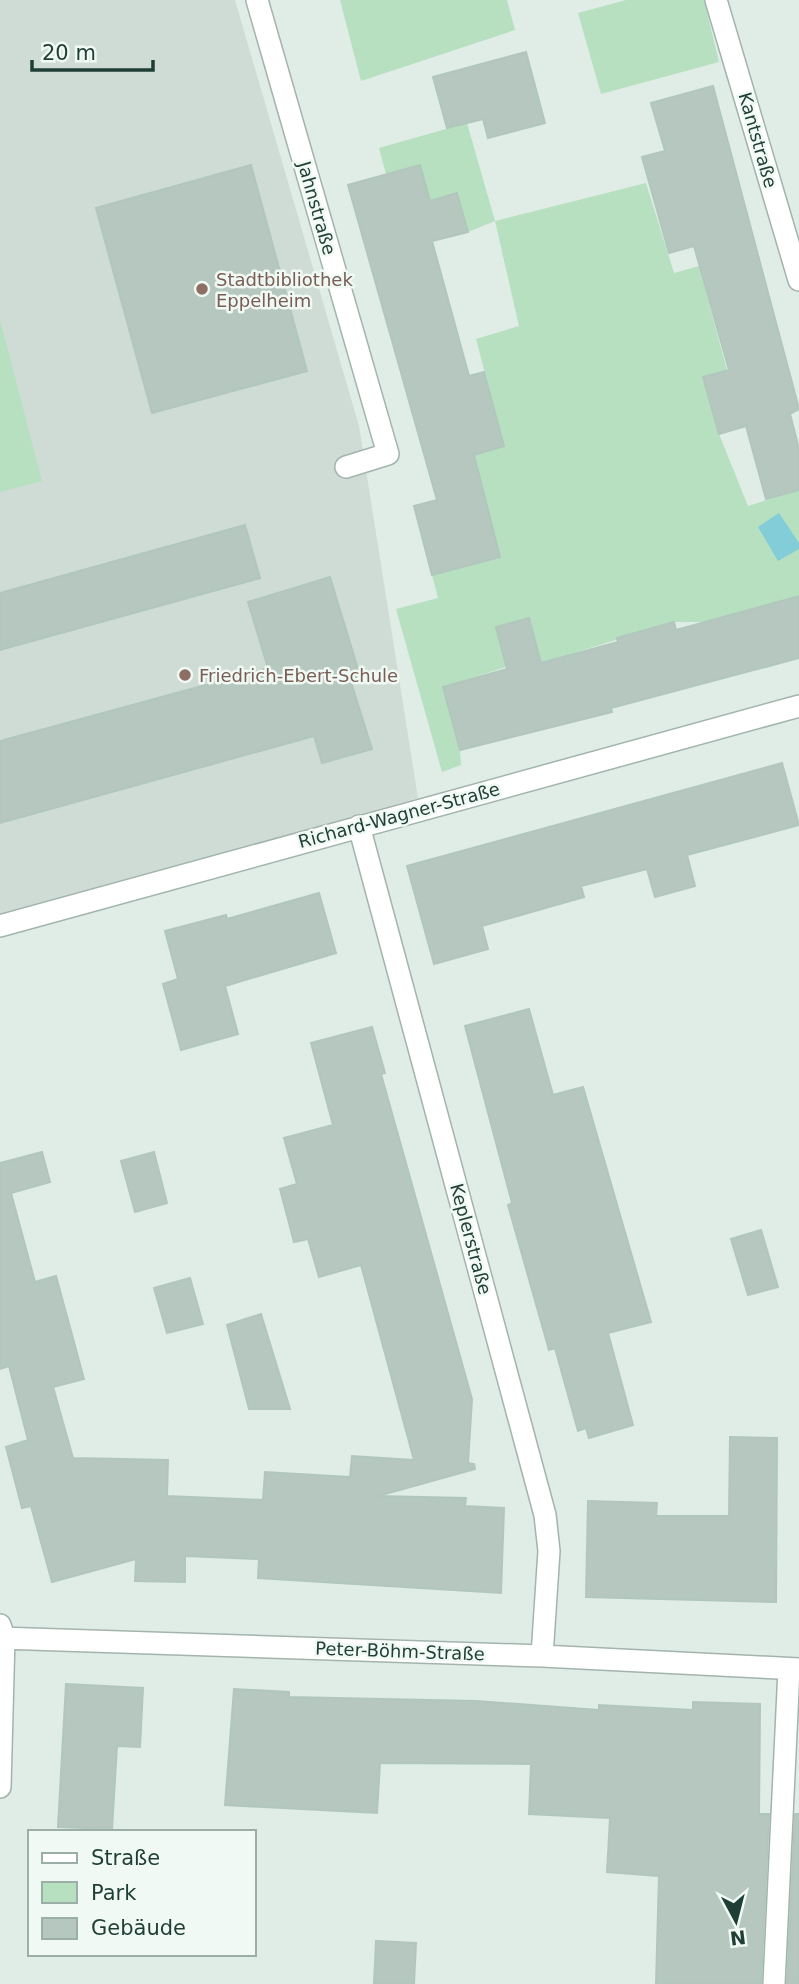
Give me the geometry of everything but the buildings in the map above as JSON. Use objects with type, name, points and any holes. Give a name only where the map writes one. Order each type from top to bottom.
[{"type":"street","name":"Jahnstraße","points":[[257,0],[388,454],[346,467]]},
{"type":"street","name":"Kantstraße","points":[[716,0],[799,280]]},
{"type":"street","name":"Richard-Wagner-Straße","points":[[0,926],[799,706]]},
{"type":"street","name":"Keplerstraße","points":[[359,826],[545,1515],[549,1551],[542,1657]]},
{"type":"street","name":"Peter-Böhm-Straße","points":[[1,1633],[794,1669]]},
{"type":"street","points":[[0,1787],[1,1633]]},
{"type":"street","points":[[774,1984],[794,1669]]},
{"type":"shaded area","points":[[0,0],[235,0],[359,426],[418,798],[0,916]]},
{"type":"green space","points":[[340,0],[507,0],[515,30],[361,81]]},
{"type":"green space","points":[[626,0],[704,0],[719,62],[601,94],[578,13]]},
{"type":"green space","points":[[467,123],[495,221],[468,232],[458,193],[430,201],[420,165],[386,174],[379,148]]},
{"type":"green space","points":[[646,183],[674,273],[699,266],[727,370],[704,377],[719,434],[748,506],[799,490],[799,595],[706,622],[673,622],[542,663],[529,619],[496,627],[506,667],[443,687],[460,750],[461,765],[442,772],[396,609],[438,598],[432,575],[500,557],[472,455],[504,445],[476,339],[519,326],[495,221]]},
{"type":"green space","points":[[0,320],[42,481],[0,492]]},
{"type":"water","points":[[779,513],[799,543],[799,549],[778,561],[758,527]]},
{"type":"place","name":"Stadtbibliothek Eppelheim","points":[[202,289]]},
{"type":"place","name":"Friedrich-Ebert-Schule","points":[[185,675]]}]
